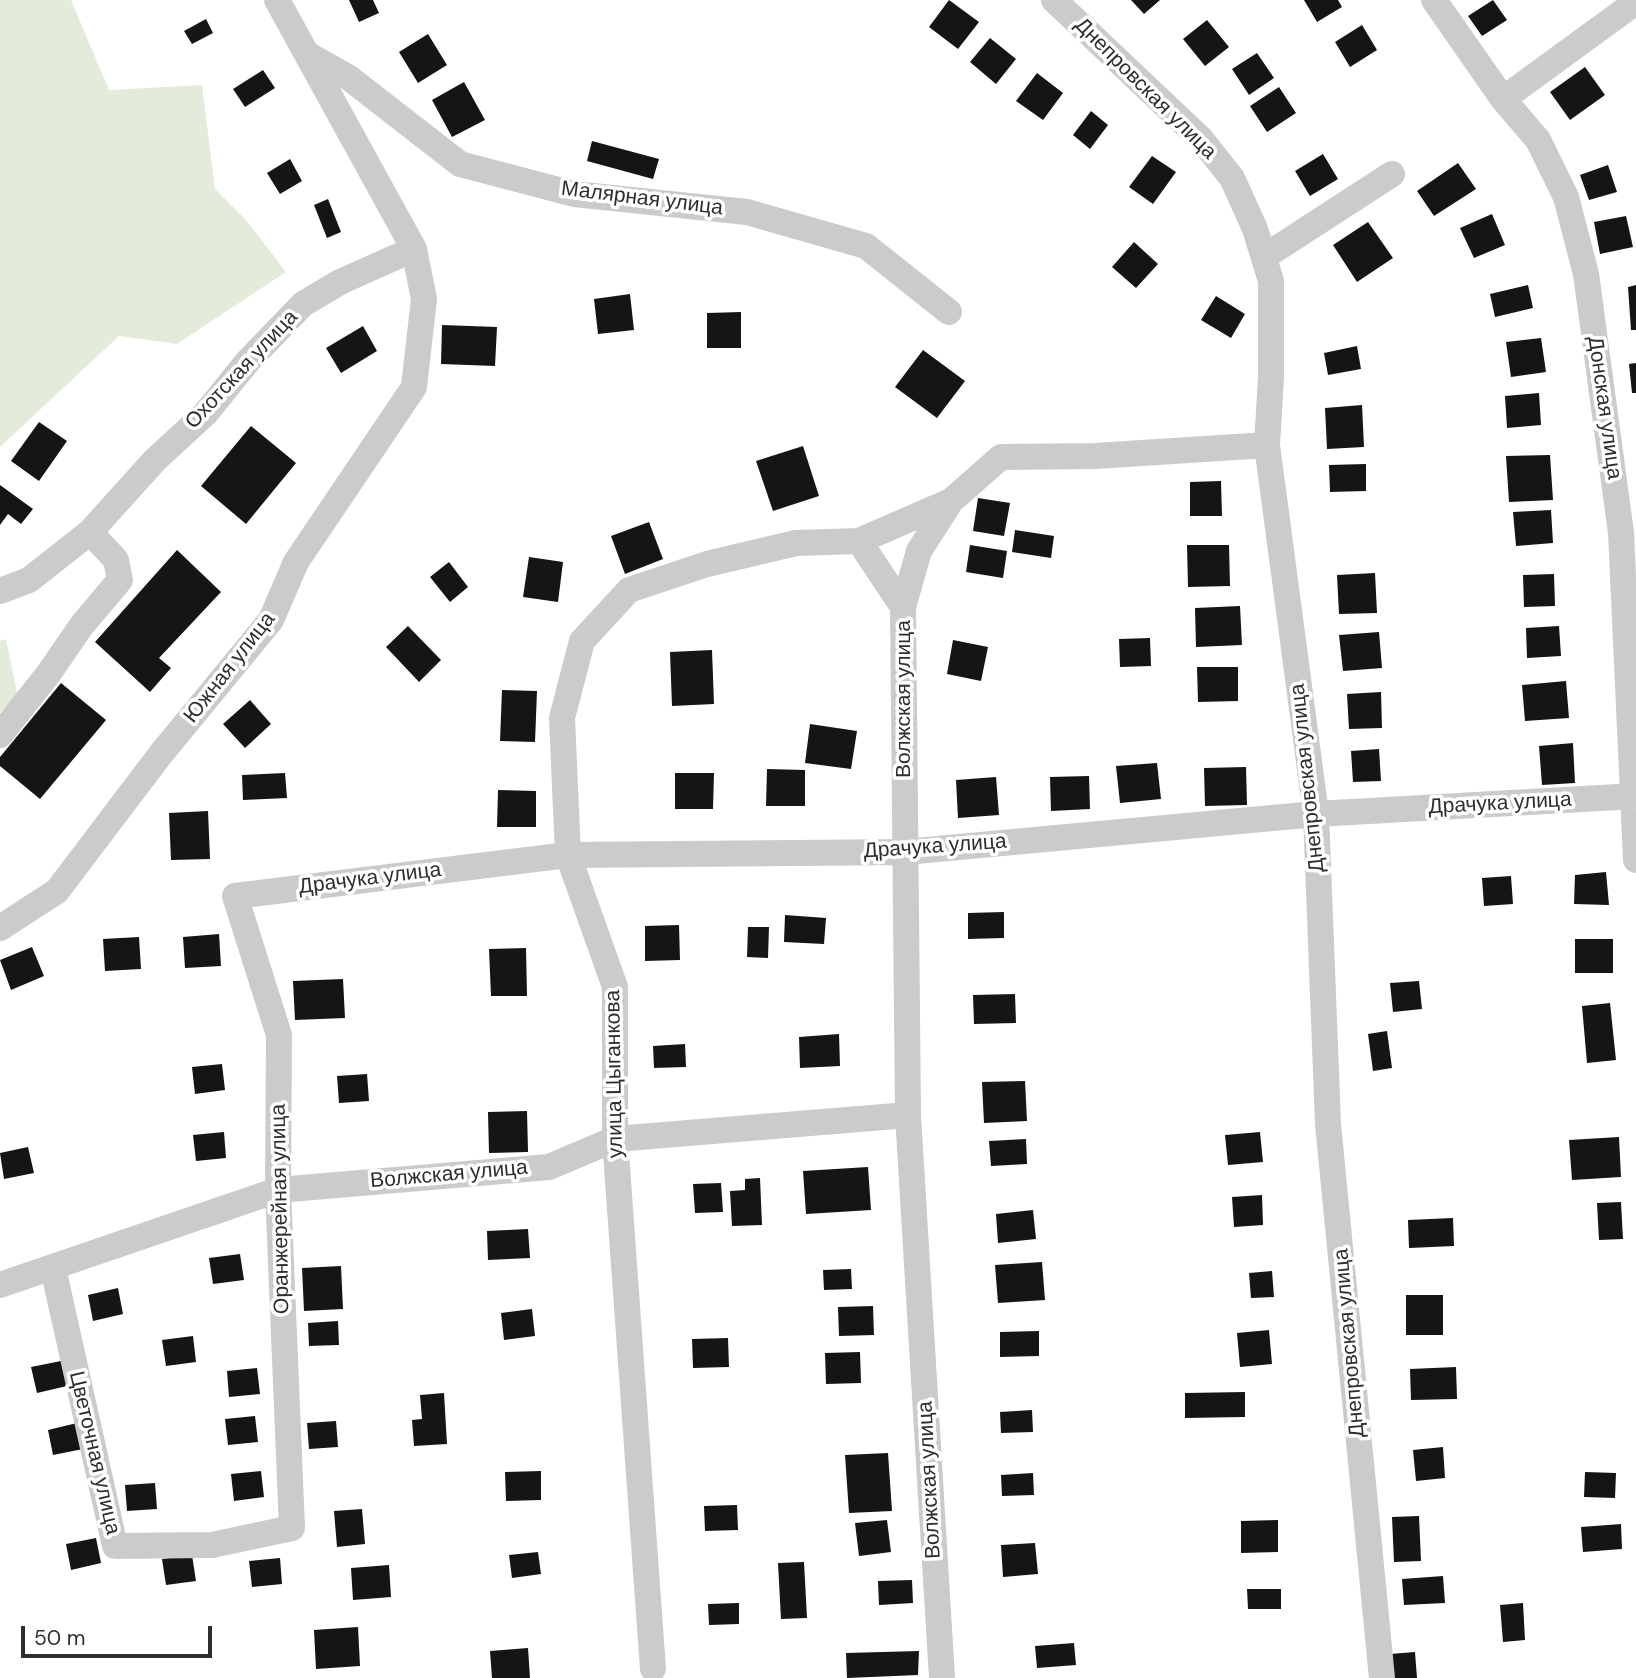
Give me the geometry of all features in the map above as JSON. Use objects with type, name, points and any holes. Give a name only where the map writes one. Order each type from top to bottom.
[{"type":"street","points":[[276,0],[414,249]]},
{"type":"street","name":"Днепровская улица","points":[[1054,0],[1200,139],[1233,178],[1255,229],[1271,281],[1271,377],[1267,445],[1316,814],[1328,1124],[1382,1678]]},
{"type":"street","name":"Донская улица","points":[[1434,0],[1503,99],[1538,140],[1566,197],[1586,274],[1621,533],[1636,860]]},
{"type":"street","points":[[1503,99],[1636,2]]},
{"type":"street","name":"Малярная улица","points":[[305,53],[348,77],[460,164],[575,194],[747,212],[866,246],[949,312]]},
{"type":"street","points":[[1264,257],[1392,174]]},
{"type":"street","name":"Охотская улица","points":[[0,591],[29,580],[90,532],[155,460],[206,413],[248,361],[303,304],[340,282],[414,249]]},
{"type":"street","name":"Южная улица","points":[[0,928],[57,891],[160,755],[271,620],[296,562],[414,387],[424,299],[414,249]]},
{"type":"street","name":"Волжская улица","points":[[942,1678],[908,1115],[903,607],[919,551],[951,501],[1001,457],[1095,456],[1267,445]]},
{"type":"street","name":"улица Цыганкова","points":[[653,1669],[615,1139],[615,987],[568,855],[562,718],[582,641],[629,590],[708,564],[796,543],[859,541],[951,501]]},
{"type":"street","points":[[0,736],[82,625],[120,580],[117,560],[90,532]]},
{"type":"street","points":[[859,541],[903,607]]},
{"type":"street","name":"Драчука улица","points":[[235,896],[568,855],[905,852],[1316,814],[1634,796]]},
{"type":"street","name":"Оранжерейная улица","points":[[235,896],[279,1035],[278,1190],[292,1528]]},
{"type":"street","name":"Волжская улица","points":[[0,1285],[278,1190],[550,1167],[615,1139],[908,1115]]},
{"type":"street","name":"Цветочная улица","points":[[53,1268],[115,1546],[212,1545],[292,1528]]},
{"type":"green space","points":[[0,0],[71,0],[109,90],[202,85],[215,189],[247,221],[286,272],[177,344],[119,336],[0,447]]},
{"type":"green space","points":[[6,639],[18,697],[0,712],[0,641]]},
{"type":"building","points":[[349,0],[373,0],[379,13],[359,22]]},
{"type":"building","points":[[949,0],[979,22],[958,49],[929,27]]},
{"type":"building","points":[[1131,0],[1160,0],[1144,14]]},
{"type":"building","points":[[1304,0],[1338,0],[1342,7],[1317,22]]},
{"type":"building","points":[[1493,0],[1507,20],[1482,36],[1468,16]]},
{"type":"building","points":[[206,19],[213,33],[192,44],[184,31]]},
{"type":"building","points":[[1207,20],[1229,47],[1205,66],[1183,39]]},
{"type":"building","points":[[1362,25],[1377,50],[1350,67],[1335,42]]},
{"type":"building","points":[[428,34],[447,65],[418,83],[399,52]]},
{"type":"building","points":[[990,38],[1016,59],[996,84],[970,62]]},
{"type":"building","points":[[1257,53],[1274,78],[1249,95],[1232,69]]},
{"type":"building","points":[[1585,67],[1605,95],[1570,120],[1550,92]]},
{"type":"building","points":[[263,70],[275,88],[245,107],[233,89]]},
{"type":"building","points":[[1037,73],[1063,93],[1043,120],[1016,101]]},
{"type":"building","points":[[464,82],[485,120],[452,137],[432,100]]},
{"type":"building","points":[[1279,87],[1296,113],[1267,132],[1250,106]]},
{"type":"building","points":[[1091,111],[1108,125],[1090,149],[1073,135]]},
{"type":"building","points":[[592,141],[659,159],[653,179],[587,161]]},
{"type":"building","points":[[1323,154],[1338,179],[1310,196],[1295,171]]},
{"type":"building","points":[[1152,156],[1176,172],[1153,204],[1129,187]]},
{"type":"building","points":[[290,159],[302,181],[280,194],[267,173]]},
{"type":"building","points":[[1458,163],[1476,189],[1434,216],[1417,191]]},
{"type":"building","points":[[1608,165],[1617,192],[1589,200],[1580,175]]},
{"type":"building","points":[[328,199],[341,232],[327,238],[314,205]]},
{"type":"building","points":[[1492,214],[1505,245],[1474,258],[1460,228]]},
{"type":"building","points":[[1626,216],[1633,247],[1600,254],[1594,222]]},
{"type":"building","points":[[1368,222],[1393,258],[1357,282],[1333,245]]},
{"type":"building","points":[[1134,242],[1158,264],[1136,288],[1112,267]]},
{"type":"building","points":[[1528,285],[1533,308],[1495,317],[1490,294]]},
{"type":"building","points":[[1636,285],[1636,330],[1631,330],[1628,287]]},
{"type":"building","points":[[630,294],[634,330],[598,334],[594,299]]},
{"type":"building","points":[[1216,296],[1245,314],[1231,338],[1201,320]]},
{"type":"building","points":[[741,312],[741,348],[707,348],[707,313]]},
{"type":"building","points":[[442,325],[497,327],[495,366],[441,364]]},
{"type":"building","points":[[363,326],[377,351],[341,373],[326,348]]},
{"type":"building","points":[[1541,338],[1546,372],[1511,377],[1506,342]]},
{"type":"building","points":[[1357,346],[1361,369],[1328,375],[1324,353]]},
{"type":"building","points":[[923,350],[965,381],[937,418],[895,387]]},
{"type":"building","points":[[1636,363],[1636,393],[1632,393],[1629,364]]},
{"type":"building","points":[[1539,393],[1541,425],[1507,428],[1505,396]]},
{"type":"building","points":[[1362,405],[1364,447],[1327,449],[1325,408]]},
{"type":"building","points":[[39,422],[67,441],[39,481],[11,461]]},
{"type":"building","points":[[251,426],[296,463],[246,524],[201,486]]},
{"type":"building","points":[[803,446],[819,496],[773,511],[756,461]]},
{"type":"building","points":[[1550,455],[1553,500],[1509,502],[1506,456]]},
{"type":"building","points":[[1366,464],[1366,491],[1330,492],[1329,465]]},
{"type":"building","points":[[1221,481],[1222,516],[1190,516],[1190,482]]},
{"type":"building","points":[[0,485],[33,509],[21,524],[8,514],[0,525]]},
{"type":"building","points":[[978,498],[1010,503],[1004,536],[973,531]]},
{"type":"building","points":[[1551,510],[1553,543],[1516,546],[1513,512]]},
{"type":"building","points":[[649,522],[663,559],[625,574],[611,536]]},
{"type":"building","points":[[1015,530],[1054,536],[1051,558],[1012,552]]},
{"type":"building","points":[[970,545],[1007,551],[1003,578],[966,572]]},
{"type":"building","points":[[1187,545],[1229,545],[1230,586],[1188,587]]},
{"type":"building","points":[[177,550],[221,592],[159,658],[171,668],[150,692],[95,642]]},
{"type":"building","points":[[529,557],[563,562],[558,602],[523,597]]},
{"type":"building","points":[[449,562],[468,587],[450,602],[430,577]]},
{"type":"building","points":[[1375,573],[1377,613],[1339,614],[1337,575]]},
{"type":"building","points":[[1554,574],[1555,606],[1524,607],[1523,575]]},
{"type":"building","points":[[1240,606],[1242,645],[1196,647],[1195,608]]},
{"type":"building","points":[[408,626],[441,660],[419,682],[386,647]]},
{"type":"building","points":[[1559,626],[1561,656],[1527,658],[1526,628]]},
{"type":"building","points":[[1379,632],[1382,668],[1343,671],[1339,635]]},
{"type":"building","points":[[1150,638],[1151,666],[1120,667],[1119,639]]},
{"type":"building","points":[[953,640],[988,647],[981,681],[947,674]]},
{"type":"building","points":[[712,650],[714,704],[672,706],[670,652]]},
{"type":"building","points":[[1197,667],[1238,667],[1238,701],[1198,702]]},
{"type":"building","points":[[1566,681],[1569,718],[1525,721],[1522,685]]},
{"type":"building","points":[[61,683],[106,720],[40,799],[0,766],[0,757]]},
{"type":"building","points":[[502,690],[537,691],[535,742],[500,741]]},
{"type":"building","points":[[1381,692],[1382,728],[1349,729],[1347,694]]},
{"type":"building","points":[[250,700],[271,724],[245,748],[223,724]]},
{"type":"building","points":[[810,724],[857,731],[851,769],[805,763]]},
{"type":"building","points":[[1573,743],[1575,783],[1542,785],[1539,746]]},
{"type":"building","points":[[1379,749],[1381,781],[1353,782],[1351,751]]},
{"type":"building","points":[[1157,763],[1161,799],[1120,803],[1116,766]]},
{"type":"building","points":[[1246,767],[1247,805],[1205,806],[1204,768]]},
{"type":"building","points":[[767,769],[805,770],[805,806],[766,806]]},
{"type":"building","points":[[285,773],[287,798],[243,800],[242,775]]},
{"type":"building","points":[[675,773],[714,773],[713,809],[675,809]]},
{"type":"building","points":[[1089,776],[1090,809],[1051,811],[1050,777]]},
{"type":"building","points":[[996,777],[999,815],[958,818],[956,780]]},
{"type":"building","points":[[498,790],[536,791],[536,827],[497,827]]},
{"type":"building","points":[[208,811],[210,859],[171,860],[169,813]]},
{"type":"building","points":[[1606,872],[1609,905],[1574,904],[1575,875]]},
{"type":"building","points":[[1511,876],[1513,904],[1484,906],[1482,878]]},
{"type":"building","points":[[1004,912],[1004,938],[968,939],[968,913]]},
{"type":"building","points":[[785,915],[826,918],[824,944],[784,942]]},
{"type":"building","points":[[679,925],[680,960],[645,961],[645,926]]},
{"type":"building","points":[[748,927],[769,927],[768,958],[747,957]]},
{"type":"building","points":[[219,934],[221,966],[185,968],[183,937]]},
{"type":"building","points":[[139,937],[141,969],[105,971],[103,939]]},
{"type":"building","points":[[1575,939],[1613,939],[1613,973],[1575,973]]},
{"type":"building","points":[[32,947],[44,976],[11,990],[0,960]]},
{"type":"building","points":[[526,948],[527,996],[491,996],[489,949]]},
{"type":"building","points":[[343,979],[345,1018],[295,1020],[293,981]]},
{"type":"building","points":[[1419,981],[1422,1009],[1393,1012],[1390,983]]},
{"type":"building","points":[[1015,994],[1016,1023],[974,1024],[973,995]]},
{"type":"building","points":[[1610,1003],[1616,1060],[1587,1063],[1582,1006]]},
{"type":"building","points":[[1387,1031],[1392,1068],[1373,1071],[1368,1034]]},
{"type":"building","points":[[839,1034],[840,1066],[800,1068],[799,1037]]},
{"type":"building","points":[[685,1044],[686,1067],[654,1068],[653,1046]]},
{"type":"building","points":[[222,1064],[225,1090],[195,1094],[192,1067]]},
{"type":"building","points":[[367,1074],[369,1101],[339,1103],[337,1076]]},
{"type":"building","points":[[1025,1081],[1027,1121],[984,1123],[982,1082]]},
{"type":"building","points":[[527,1111],[528,1152],[489,1153],[488,1112]]},
{"type":"building","points":[[224,1132],[226,1158],[196,1161],[193,1135]]},
{"type":"building","points":[[1260,1132],[1263,1162],[1228,1165],[1225,1135]]},
{"type":"building","points":[[1619,1137],[1621,1177],[1572,1180],[1569,1140]]},
{"type":"building","points":[[1026,1139],[1027,1164],[991,1166],[989,1141]]},
{"type":"building","points":[[28,1147],[34,1173],[4,1179],[0,1153]]},
{"type":"building","points":[[868,1167],[871,1210],[806,1214],[803,1171]]},
{"type":"building","points":[[760,1178],[762,1225],[732,1226],[730,1191],[745,1190],[745,1179]]},
{"type":"building","points":[[721,1183],[723,1212],[695,1213],[693,1184]]},
{"type":"building","points":[[1262,1195],[1263,1225],[1234,1227],[1232,1197]]},
{"type":"building","points":[[1621,1202],[1623,1239],[1599,1240],[1597,1203]]},
{"type":"building","points":[[1033,1210],[1036,1239],[998,1243],[996,1214]]},
{"type":"building","points":[[1453,1218],[1454,1246],[1409,1248],[1408,1220]]},
{"type":"building","points":[[528,1229],[530,1258],[488,1260],[487,1231]]},
{"type":"building","points":[[240,1254],[244,1280],[213,1284],[209,1258]]},
{"type":"building","points":[[1042,1262],[1045,1300],[998,1303],[995,1265]]},
{"type":"building","points":[[341,1266],[343,1309],[304,1311],[302,1268]]},
{"type":"building","points":[[851,1269],[852,1289],[824,1290],[823,1270]]},
{"type":"building","points":[[1272,1271],[1274,1297],[1251,1298],[1249,1273]]},
{"type":"building","points":[[118,1288],[123,1314],[93,1321],[88,1295]]},
{"type":"building","points":[[1406,1295],[1443,1295],[1443,1335],[1406,1335]]},
{"type":"building","points":[[873,1306],[874,1335],[839,1336],[838,1307]]},
{"type":"building","points":[[532,1309],[535,1336],[504,1340],[501,1313]]},
{"type":"building","points":[[338,1321],[339,1345],[309,1346],[308,1323]]},
{"type":"building","points":[[1269,1330],[1272,1364],[1240,1367],[1237,1333]]},
{"type":"building","points":[[1039,1331],[1039,1356],[1000,1357],[1000,1332]]},
{"type":"building","points":[[193,1336],[196,1362],[166,1366],[162,1340]]},
{"type":"building","points":[[728,1338],[729,1367],[693,1368],[692,1339]]},
{"type":"building","points":[[860,1352],[861,1383],[826,1384],[825,1353]]},
{"type":"building","points":[[61,1361],[67,1386],[37,1393],[31,1367]]},
{"type":"building","points":[[1456,1367],[1457,1399],[1411,1400],[1410,1369]]},
{"type":"building","points":[[257,1368],[260,1394],[229,1397],[227,1371]]},
{"type":"building","points":[[1245,1392],[1245,1417],[1185,1418],[1185,1393]]},
{"type":"building","points":[[444,1393],[447,1444],[414,1446],[412,1420],[422,1419],[420,1395]]},
{"type":"building","points":[[1032,1410],[1033,1432],[1001,1433],[1000,1412]]},
{"type":"building","points":[[255,1416],[258,1442],[228,1445],[225,1419]]},
{"type":"building","points":[[336,1421],[338,1447],[309,1449],[307,1423]]},
{"type":"building","points":[[77,1423],[83,1449],[53,1455],[48,1430]]},
{"type":"building","points":[[1443,1447],[1445,1478],[1416,1481],[1413,1450]]},
{"type":"building","points":[[888,1453],[892,1511],[849,1513],[845,1455]]},
{"type":"building","points":[[261,1471],[264,1497],[234,1501],[231,1474]]},
{"type":"building","points":[[541,1471],[541,1500],[506,1501],[505,1472]]},
{"type":"building","points":[[1585,1472],[1616,1473],[1615,1498],[1584,1497]]},
{"type":"building","points":[[1033,1473],[1034,1495],[1002,1496],[1001,1475]]},
{"type":"building","points":[[155,1483],[157,1509],[127,1511],[125,1485]]},
{"type":"building","points":[[737,1505],[738,1530],[705,1531],[704,1506]]},
{"type":"building","points":[[362,1509],[365,1544],[337,1547],[334,1511]]},
{"type":"building","points":[[1419,1516],[1421,1561],[1394,1562],[1392,1517]]},
{"type":"building","points":[[887,1520],[891,1552],[859,1556],[855,1523]]},
{"type":"building","points":[[1278,1520],[1278,1552],[1241,1553],[1241,1521]]},
{"type":"building","points":[[1621,1524],[1622,1549],[1583,1552],[1581,1527]]},
{"type":"building","points":[[96,1538],[101,1563],[71,1570],[66,1544]]},
{"type":"building","points":[[1035,1543],[1038,1574],[1003,1577],[1001,1545]]},
{"type":"building","points":[[538,1552],[541,1574],[512,1578],[509,1555]]},
{"type":"building","points":[[192,1555],[196,1581],[166,1585],[162,1559]]},
{"type":"building","points":[[280,1558],[282,1584],[252,1587],[249,1561]]},
{"type":"building","points":[[804,1562],[807,1618],[781,1619],[778,1563]]},
{"type":"building","points":[[389,1565],[391,1597],[353,1600],[351,1568]]},
{"type":"building","points":[[1443,1576],[1445,1603],[1404,1605],[1402,1579]]},
{"type":"building","points":[[912,1580],[913,1603],[879,1605],[878,1581]]},
{"type":"building","points":[[1247,1589],[1281,1589],[1281,1609],[1248,1609]]},
{"type":"building","points":[[739,1603],[739,1624],[709,1625],[708,1604]]},
{"type":"building","points":[[1523,1603],[1525,1640],[1503,1642],[1500,1605]]},
{"type":"building","points":[[358,1627],[360,1666],[316,1669],[314,1630]]},
{"type":"building","points":[[1074,1643],[1076,1665],[1037,1668],[1035,1646]]},
{"type":"building","points":[[528,1648],[530,1678],[492,1678],[490,1651]]},
{"type":"building","points":[[919,1651],[918,1675],[847,1678],[846,1653]]},
{"type":"building","points":[[1415,1652],[1417,1678],[1392,1678],[1390,1654]]}]
